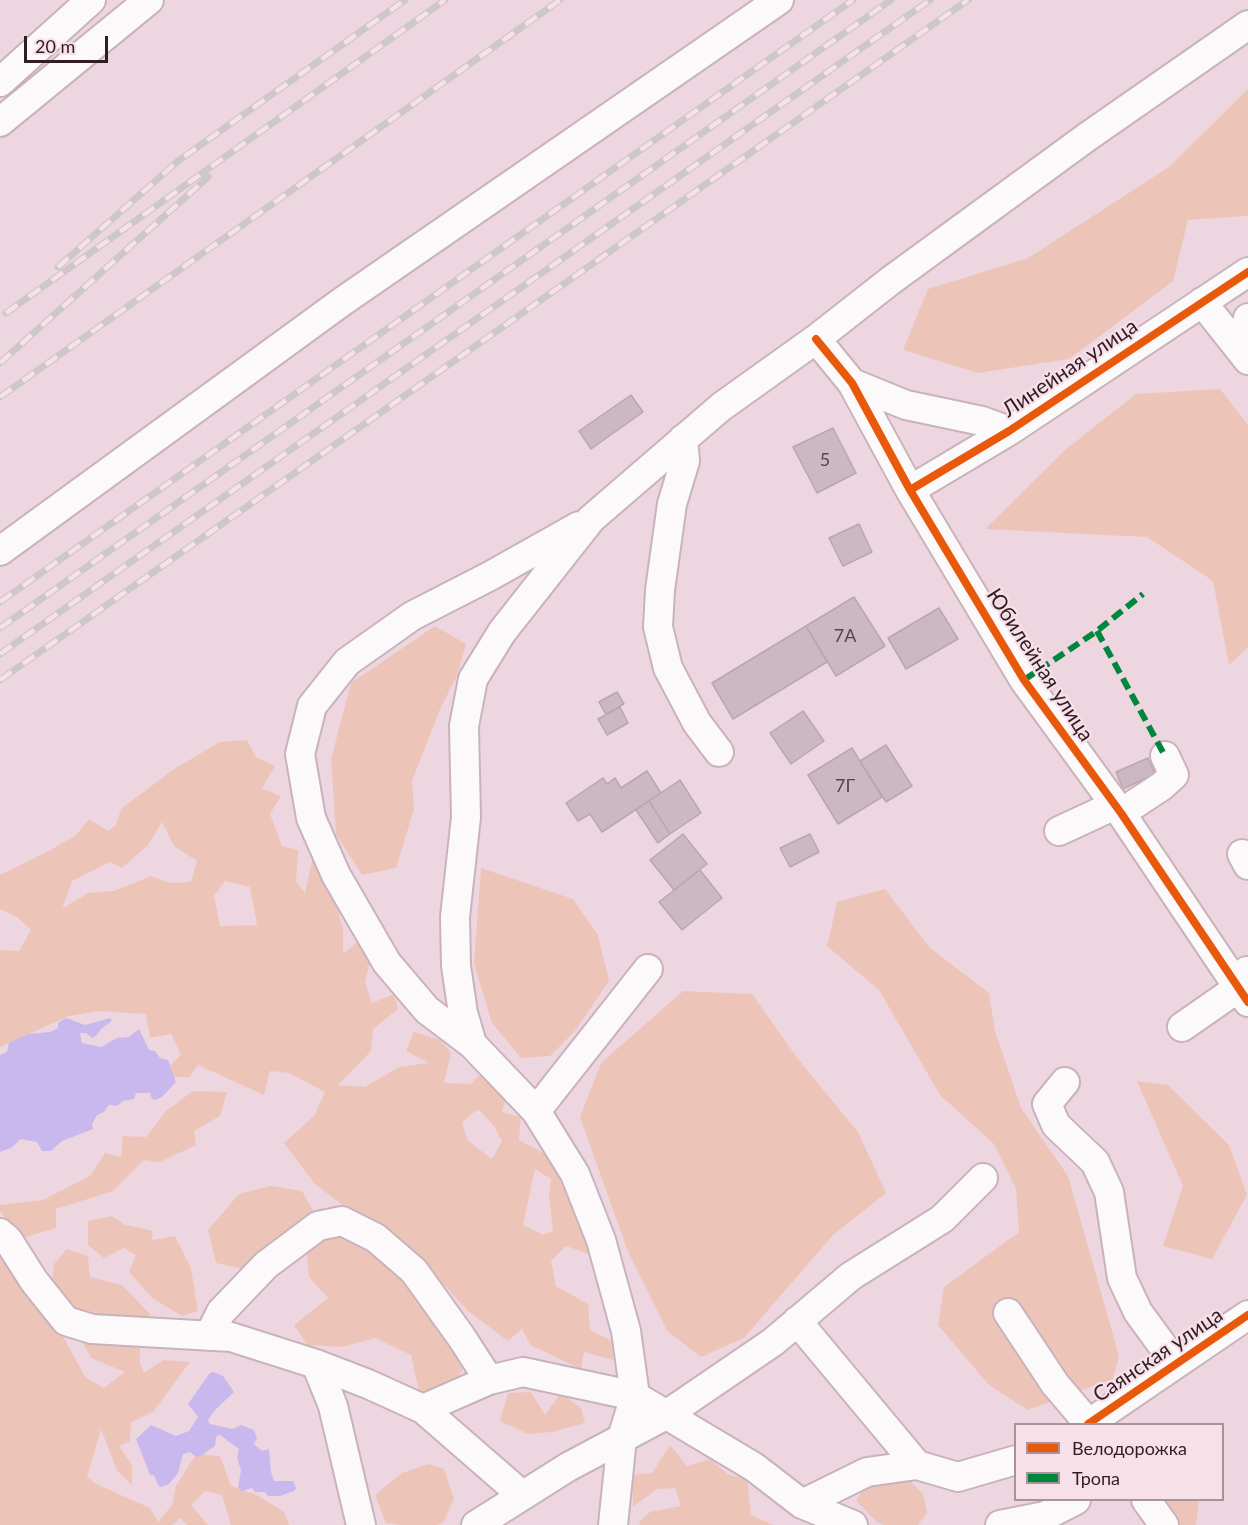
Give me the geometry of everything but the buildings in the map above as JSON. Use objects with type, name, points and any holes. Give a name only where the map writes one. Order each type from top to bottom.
[{"type":"street","points":[[0,82],[91,0]]},
{"type":"street","points":[[0,123],[149,0]]},
{"type":"street","points":[[0,550],[343,301],[779,0]]},
{"type":"street","points":[[472,1044],[463,1013],[456,966],[454,917],[466,817],[464,726],[474,679],[502,633],[591,519],[721,407],[1087,137],[1248,25]]},
{"type":"street","name":"Линейная улица","points":[[910,490],[1009,430],[1248,272]]},
{"type":"street","points":[[1202,302],[1245,356]]},
{"type":"street","points":[[1245,356],[1248,318]]},
{"type":"street","name":"Юбилейная улица","points":[[816,339],[852,383],[910,490],[1024,680],[1245,986]]},
{"type":"street","points":[[852,383],[906,405],[982,421],[1009,430]]},
{"type":"street","points":[[683,439],[685,461],[672,504],[660,590],[658,627],[668,668],[696,723],[719,752]]},
{"type":"street","points":[[591,519],[490,576],[412,616],[347,662],[312,706],[300,754],[311,818],[336,875],[387,963],[427,1010],[472,1044],[536,1111],[575,1174],[601,1240],[626,1331],[635,1396],[622,1438],[613,1525]]},
{"type":"street","points":[[1059,831],[1118,809],[1162,786],[1174,775],[1165,756]]},
{"type":"street","points":[[536,1111],[648,969]]},
{"type":"street","points":[[1182,1027],[1245,986]]},
{"type":"street","points":[[1065,1082],[1047,1104],[1056,1125],[1095,1162],[1109,1192],[1122,1278],[1138,1312],[1176,1364]]},
{"type":"street","points":[[476,1525],[568,1467],[666,1415],[773,1342],[851,1276],[942,1219],[983,1178]]},
{"type":"street","points":[[209,1336],[221,1312],[266,1265],[318,1226],[342,1221],[376,1238],[414,1271],[489,1380]]},
{"type":"street","points":[[0,1233],[8,1240],[34,1281],[66,1321],[92,1329],[231,1337],[316,1364],[423,1409],[522,1495]]},
{"type":"street","points":[[1008,1313],[1055,1384],[1087,1423]]},
{"type":"street","name":"Саянская улица","points":[[1089,1423],[1248,1315]]},
{"type":"street","points":[[797,1321],[917,1465]]},
{"type":"street","points":[[316,1364],[333,1406],[361,1525]]},
{"type":"street","points":[[423,1409],[489,1380],[523,1372],[635,1396],[754,1467],[802,1504],[853,1525]]},
{"type":"street","points":[[1127,1423],[1142,1387]]},
{"type":"street","points":[[802,1504],[867,1472],[917,1465],[958,1477],[1014,1461]]},
{"type":"street","points":[[1000,1525],[1045,1515],[1074,1501]]},
{"type":"street","points":[[1147,1501],[1164,1525]]},
{"type":"shaded area","points":[[1248,89],[1248,216],[1188,220],[1173,281],[1069,359],[978,373],[903,350],[928,289],[1028,258],[1169,167]]},
{"type":"shaded area","points":[[1220,389],[1248,425],[1248,647],[1229,665],[1213,581],[1147,537],[985,529],[1065,450],[1136,394]]},
{"type":"shaded area","points":[[435,626],[466,644],[457,676],[440,709],[412,781],[414,809],[396,868],[362,875],[336,834],[331,759],[351,683]]},
{"type":"shaded area","points":[[247,740],[256,757],[275,766],[262,788],[281,796],[270,814],[282,846],[298,850],[296,881],[305,893],[313,857],[333,894],[343,929],[343,954],[361,939],[371,958],[365,982],[372,1003],[394,994],[398,1009],[373,1029],[371,1051],[338,1085],[365,1087],[399,1067],[429,1063],[406,1051],[414,1032],[440,1040],[451,1053],[444,1083],[470,1084],[483,1072],[506,1097],[502,1112],[521,1117],[519,1140],[549,1156],[575,1213],[589,1254],[566,1246],[551,1261],[556,1286],[588,1304],[590,1330],[612,1341],[613,1360],[584,1352],[581,1369],[530,1345],[522,1329],[508,1341],[468,1311],[420,1259],[315,1184],[284,1143],[314,1116],[325,1092],[289,1073],[270,1071],[264,1095],[198,1065],[189,1077],[158,1077],[181,1055],[171,1034],[150,1038],[146,1014],[99,1011],[69,1016],[0,1047],[0,950],[19,951],[31,930],[17,917],[0,909],[0,875],[76,835],[89,819],[108,831],[116,825],[121,809],[174,769],[220,742]],"holes":[[[162,822],[174,846],[197,861],[191,882],[169,883],[151,876],[114,891],[88,893],[62,909],[72,881],[110,862],[122,868],[148,845]],[[225,881],[250,887],[257,925],[220,926],[214,896]],[[478,1109],[494,1126],[502,1141],[492,1159],[468,1141],[462,1122]],[[535,1169],[551,1179],[549,1196],[553,1231],[543,1235],[523,1225]]]},
{"type":"shaded area","points":[[481,868],[573,899],[598,935],[609,981],[575,1031],[550,1056],[521,1058],[492,1023],[474,964]]},
{"type":"shaded area","points":[[885,889],[929,947],[989,993],[995,1031],[1021,1108],[1068,1176],[1119,1356],[1113,1379],[1028,1410],[989,1385],[938,1325],[944,1287],[1019,1232],[1016,1189],[994,1144],[940,1095],[879,990],[827,946],[837,902]]},
{"type":"shaded area","points":[[683,991],[752,994],[798,1059],[858,1132],[886,1193],[833,1235],[744,1338],[701,1357],[667,1331],[627,1249],[580,1117],[601,1063]]},
{"type":"shaded area","points":[[66,1018],[85,1025],[110,1018],[112,1021],[92,1038],[86,1033],[80,1033],[82,1043],[101,1047],[117,1038],[129,1037],[139,1029],[149,1050],[155,1051],[160,1058],[168,1060],[176,1082],[156,1100],[152,1099],[150,1093],[136,1093],[134,1099],[123,1101],[117,1106],[109,1105],[104,1112],[97,1115],[92,1124],[93,1129],[62,1141],[51,1151],[42,1151],[37,1142],[21,1139],[11,1148],[0,1152],[0,1055],[7,1052],[9,1043],[28,1034],[50,1032],[58,1028],[58,1023]]},
{"type":"shaded area","points":[[1137,1081],[1168,1085],[1229,1145],[1247,1195],[1212,1259],[1163,1246],[1183,1186]]},
{"type":"shaded area","points":[[193,1091],[227,1092],[220,1116],[194,1131],[196,1145],[160,1162],[144,1160],[113,1191],[56,1209],[56,1228],[20,1239],[0,1211],[0,1205],[43,1200],[90,1176],[105,1153],[121,1157],[123,1136],[146,1137],[166,1111]]},
{"type":"shaded area","points":[[271,1186],[302,1191],[313,1210],[310,1218],[244,1269],[216,1263],[208,1230],[239,1194]]},
{"type":"shaded area","points":[[112,1216],[123,1224],[153,1231],[152,1240],[175,1236],[191,1268],[198,1311],[182,1316],[152,1298],[129,1272],[136,1255],[124,1248],[104,1258],[88,1245],[88,1221]]},
{"type":"shaded area","points":[[339,1227],[366,1237],[463,1346],[462,1371],[447,1389],[419,1392],[411,1355],[375,1338],[342,1347],[307,1345],[294,1325],[328,1298],[309,1277],[306,1246]]},
{"type":"shaded area","points":[[0,1247],[46,1305],[85,1377],[104,1388],[125,1372],[91,1358],[52,1282],[54,1264],[67,1249],[88,1256],[90,1277],[122,1285],[151,1315],[115,1328],[140,1337],[140,1362],[144,1373],[163,1360],[190,1362],[153,1412],[131,1422],[130,1441],[119,1446],[132,1465],[132,1485],[117,1470],[101,1429],[87,1477],[96,1484],[150,1508],[158,1522],[172,1505],[176,1486],[196,1454],[220,1456],[231,1486],[257,1495],[284,1512],[289,1525],[231,1525],[222,1495],[205,1491],[191,1505],[208,1525],[187,1525],[181,1518],[172,1525],[0,1525]]},
{"type":"shaded area","points":[[213,1372],[223,1376],[234,1392],[214,1411],[208,1420],[210,1424],[232,1429],[241,1425],[254,1430],[257,1438],[254,1444],[262,1451],[269,1449],[274,1481],[293,1481],[296,1488],[294,1491],[280,1496],[268,1496],[265,1492],[255,1492],[252,1488],[242,1491],[238,1488],[241,1470],[237,1458],[239,1449],[220,1435],[216,1437],[215,1446],[202,1455],[196,1457],[190,1452],[183,1454],[178,1473],[169,1484],[161,1487],[154,1475],[150,1475],[136,1439],[151,1425],[176,1436],[189,1431],[198,1417],[188,1404],[209,1374]]},
{"type":"shaded area","points":[[531,1392],[545,1415],[561,1393],[581,1408],[585,1423],[552,1432],[528,1434],[500,1421],[508,1393]]},
{"type":"shaded area","points":[[670,1445],[687,1466],[710,1459],[729,1475],[747,1479],[751,1515],[773,1525],[640,1525],[639,1522],[650,1512],[681,1506],[675,1488],[657,1489],[633,1507],[632,1475],[652,1473]]},
{"type":"shaded area","points":[[429,1464],[444,1469],[454,1499],[443,1523],[401,1525],[386,1523],[375,1495],[402,1473]]},
{"type":"shaded area","points":[[903,1474],[923,1494],[927,1513],[918,1525],[878,1523],[856,1501],[871,1477]]},
{"type":"shaded area","points":[[1164,1501],[1199,1501],[1196,1525],[1176,1525]]},
{"type":"railway","points":[[58,267],[178,161],[405,0]]},
{"type":"railway","points":[[6,313],[445,0]]},
{"type":"railway","points":[[0,397],[560,0]]},
{"type":"railway","points":[[0,602],[853,0]]},
{"type":"railway","points":[[0,628],[891,0]]},
{"type":"railway","points":[[0,654],[930,0]]},
{"type":"railway","points":[[0,680],[968,0]]},
{"type":"railway","points":[[0,363],[208,177]]},
{"type":"marked path","points":[[1024,680],[1097,631],[1143,594]]},
{"type":"marked path","points":[[1097,631],[1165,756]]},
{"type":"cycle path","points":[[910,490],[1009,431],[1248,272]]},
{"type":"cycle path","points":[[816,339],[852,383],[910,490],[1024,680],[1121,813],[1248,1002]]},
{"type":"cycle path","points":[[1089,1423],[1248,1315]]}]
